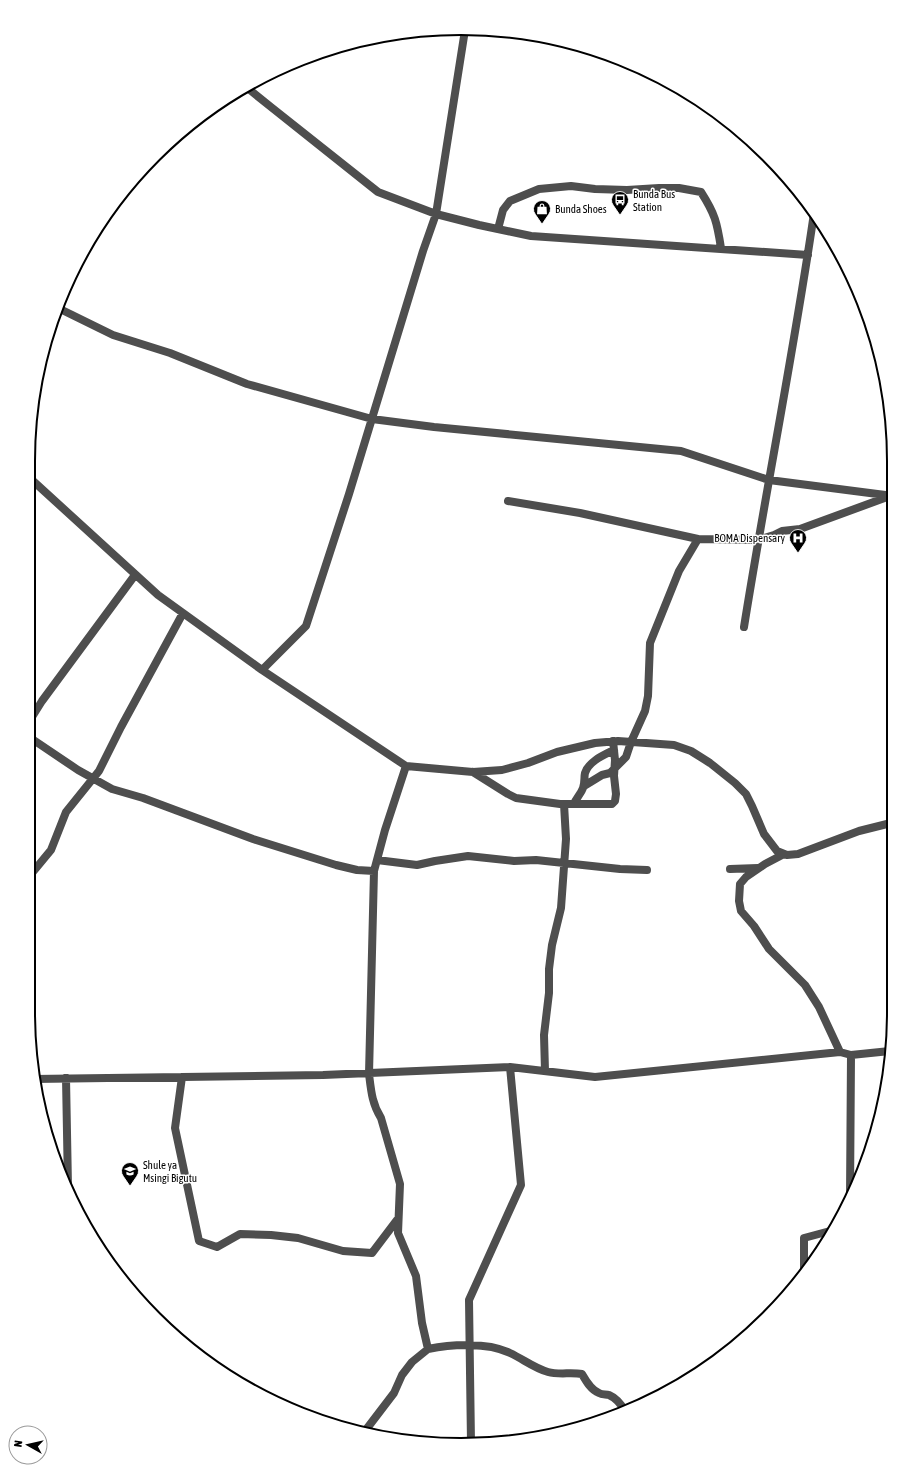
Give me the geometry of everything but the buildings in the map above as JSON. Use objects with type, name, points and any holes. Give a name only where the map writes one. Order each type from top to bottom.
[{"type":"street","points":[[262,670],[306,626],[349,494],[423,251],[436,214],[464,35]]},
{"type":"street","points":[[251,90],[378,192],[436,214],[532,236],[808,255]]},
{"type":"street","points":[[498,229],[503,210],[510,201],[539,189],[571,186],[595,189],[626,190],[679,188],[701,192],[711,207],[717,222],[721,248]]},
{"type":"street","points":[[744,627],[813,221]]},
{"type":"street","points":[[63,310],[113,335],[170,353],[247,384],[372,419],[434,427],[681,451],[770,480],[887,495]]},
{"type":"street","points":[[35,483],[158,595],[262,670],[406,766],[473,772],[502,770],[528,763],[557,752],[594,743],[613,745],[631,742],[674,745],[691,751],[710,763],[735,783],[746,794],[764,834],[777,851],[784,854],[798,854],[859,831],[887,824]]},
{"type":"street","points":[[508,501],[580,513],[698,539],[758,540],[774,536],[782,531],[800,529],[887,498]]},
{"type":"street","points":[[584,786],[602,775],[610,773],[626,757],[645,711],[648,696],[650,643],[679,570],[698,539]]},
{"type":"street","points":[[35,713],[42,701],[135,575]]},
{"type":"street","points":[[35,870],[51,850],[66,812],[99,771],[121,727],[183,613]]},
{"type":"street","points":[[35,742],[93,779],[112,789],[143,798],[253,839],[336,865],[357,870],[374,871]]},
{"type":"street","points":[[473,772],[516,798],[564,804],[612,804],[615,801],[616,794],[613,745]]},
{"type":"street","points":[[574,804],[584,786],[585,773],[588,766],[613,745]]},
{"type":"street","points":[[406,766],[385,830],[374,871],[369,1074],[371,1095],[376,1110],[381,1118],[400,1184],[397,1220],[398,1233],[416,1276],[422,1323],[428,1349]]},
{"type":"street","points":[[545,1071],[544,1035],[549,993],[549,969],[552,945],[561,908],[565,863],[566,839],[564,804]]},
{"type":"street","points":[[784,854],[746,877],[740,884],[738,901],[741,911],[754,926],[769,950],[805,985],[819,1007],[840,1052]]},
{"type":"street","points":[[378,860],[417,865],[468,856],[514,862],[536,860],[620,869],[647,870]]},
{"type":"street","points":[[730,869],[759,868]]},
{"type":"street","points":[[41,1079],[369,1074],[510,1067],[595,1077],[840,1052],[851,1055],[885,1052]]},
{"type":"street","points":[[850,1185],[851,1055]]},
{"type":"street","points":[[471,1438],[469,1300],[521,1185],[510,1067]]},
{"type":"street","points":[[182,1077],[175,1128],[198,1241],[216,1246],[240,1234],[271,1235],[298,1238],[343,1251],[372,1252],[397,1220]]},
{"type":"street","points":[[66,1078],[68,1177]]},
{"type":"street","points":[[804,1264],[804,1238],[825,1232]]},
{"type":"street","points":[[368,1427],[394,1393],[402,1375],[412,1362],[428,1349],[447,1345],[494,1348],[510,1353],[548,1372],[582,1374],[588,1384],[600,1394],[607,1394],[622,1407]]},
{"type":"place","name":"Bunda Bus Station","points":[[620,215]]},
{"type":"place","name":"Bunda Shoes","points":[[542,224]]},
{"type":"place","name":"BOMA Dispensary","points":[[798,553]]},
{"type":"place","name":"Shule ya Msingi Bigutu","points":[[130,1186]]}]
